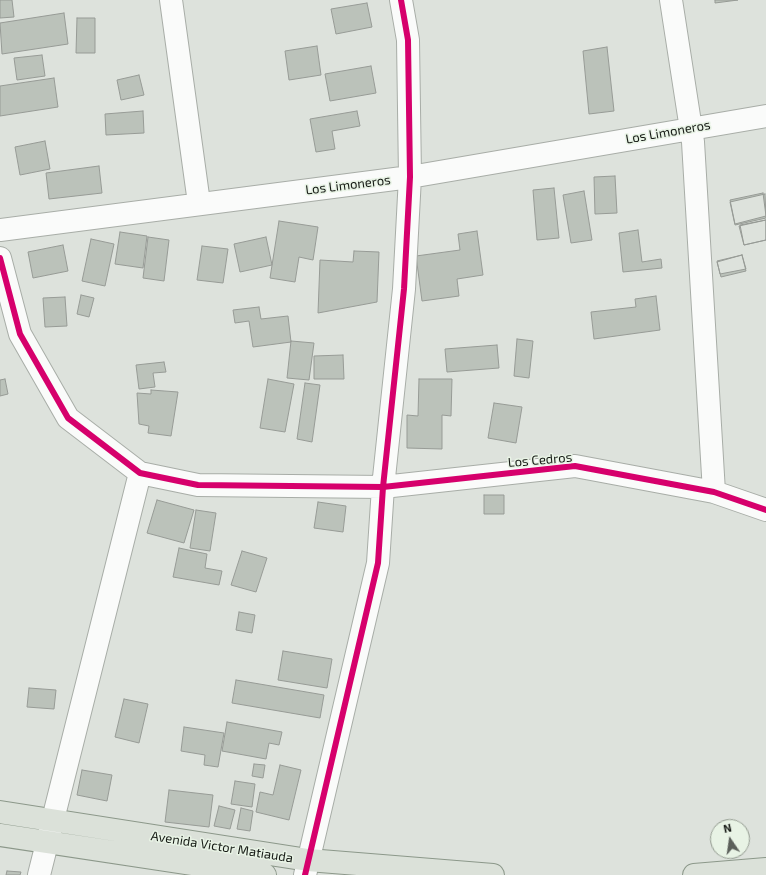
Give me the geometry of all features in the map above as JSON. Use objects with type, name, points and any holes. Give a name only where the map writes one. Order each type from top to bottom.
[{"type":"main road","name":"Avenida Victor Matiauda","points":[[0,812],[52,820],[306,867],[494,875]]},
{"type":"main road","name":"Avenida Victor Matiauda","points":[[0,835],[266,875]]},
{"type":"main road","points":[[694,875],[766,869]]},
{"type":"street","points":[[172,0],[199,203]]},
{"type":"street","points":[[306,867],[378,563],[383,487],[404,289],[410,177],[408,40],[401,0]]},
{"type":"street","points":[[671,0],[691,128],[714,492]]},
{"type":"street","name":"Los Limoneros","points":[[0,230],[199,203],[410,177],[766,116]]},
{"type":"street","points":[[0,258],[20,334],[68,418],[140,473],[38,875]]},
{"type":"street","name":"Los Cedros","points":[[140,473],[198,485],[383,487],[575,466],[714,492],[766,510]]},
{"type":"building","points":[[0,0],[12,0],[14,17],[0,18]]},
{"type":"building","points":[[715,0],[738,0],[715,3]]},
{"type":"building","points":[[367,3],[372,27],[336,34],[331,9]]},
{"type":"building","points":[[64,13],[68,44],[2,54],[0,23]]},
{"type":"building","points":[[77,18],[95,18],[95,53],[76,53]]},
{"type":"building","points":[[317,46],[321,75],[289,80],[285,51]]},
{"type":"building","points":[[607,47],[614,111],[589,114],[583,51]]},
{"type":"building","points":[[42,55],[45,76],[17,80],[14,58]]},
{"type":"building","points":[[371,66],[376,93],[330,101],[325,74]]},
{"type":"building","points":[[139,75],[144,95],[121,100],[117,80]]},
{"type":"building","points":[[54,78],[58,107],[0,116],[0,86]]},
{"type":"building","points":[[143,111],[144,133],[106,135],[105,114]]},
{"type":"building","points":[[357,111],[360,126],[332,131],[335,149],[316,152],[310,119]]},
{"type":"building","points":[[45,141],[50,169],[20,175],[15,147]]},
{"type":"building","points":[[99,166],[102,193],[49,199],[46,173]]},
{"type":"building","points":[[615,176],[617,213],[595,214],[594,177]]},
{"type":"building","points":[[554,188],[559,238],[537,240],[533,190]]},
{"type":"building","points":[[584,191],[592,240],[571,243],[563,195]]},
{"type":"building","points":[[763,193],[766,216],[735,224],[730,200]]},
{"type":"building","points":[[765,194],[766,218],[735,225],[730,202]]},
{"type":"building","points":[[766,220],[766,240],[744,245],[739,226]]},
{"type":"building","points":[[766,220],[766,240],[744,245],[740,225]]},
{"type":"building","points":[[279,221],[318,227],[313,260],[299,257],[295,282],[270,278]]},
{"type":"building","points":[[638,230],[642,262],[661,259],[662,268],[623,272],[619,233]]},
{"type":"building","points":[[477,231],[483,275],[457,279],[459,296],[422,301],[416,256],[460,250],[458,234]]},
{"type":"building","points":[[120,232],[147,236],[143,268],[115,264]]},
{"type":"building","points":[[148,237],[169,240],[164,281],[143,278]]},
{"type":"building","points":[[266,237],[272,265],[240,272],[234,244]]},
{"type":"building","points":[[91,239],[114,244],[105,286],[82,281]]},
{"type":"building","points":[[63,245],[68,271],[33,278],[28,252]]},
{"type":"building","points":[[202,246],[228,249],[223,283],[197,280]]},
{"type":"building","points":[[354,251],[379,252],[377,302],[318,313],[320,260],[353,262]]},
{"type":"building","points":[[742,255],[746,269],[720,274],[717,261]]},
{"type":"building","points":[[742,255],[746,271],[721,277],[717,262]]},
{"type":"building","points":[[81,295],[94,298],[89,317],[77,314]]},
{"type":"building","points":[[656,296],[660,330],[594,339],[591,312],[636,307],[635,299]]},
{"type":"building","points":[[65,297],[67,326],[45,327],[43,298]]},
{"type":"building","points":[[259,307],[261,319],[288,316],[291,342],[253,347],[249,321],[235,323],[233,310]]},
{"type":"building","points":[[517,339],[533,341],[529,378],[514,376]]},
{"type":"building","points":[[291,341],[314,343],[309,380],[287,378]]},
{"type":"building","points":[[497,345],[499,368],[447,372],[445,349]]},
{"type":"building","points":[[343,355],[344,379],[314,379],[314,356]]},
{"type":"building","points":[[164,362],[166,372],[153,373],[155,387],[139,389],[136,365]]},
{"type":"building","points":[[5,379],[8,394],[0,396],[0,380]]},
{"type":"building","points":[[268,379],[294,384],[285,432],[260,428]]},
{"type":"building","points":[[419,379],[452,379],[451,416],[442,415],[442,449],[407,448],[407,415],[418,416]]},
{"type":"building","points":[[305,383],[320,385],[312,442],[297,439]]},
{"type":"building","points":[[151,390],[178,392],[171,436],[148,433],[149,426],[139,424],[137,393],[151,394]]},
{"type":"building","points":[[494,403],[522,407],[516,443],[488,438]]},
{"type":"building","points":[[484,495],[504,495],[504,514],[484,514]]},
{"type":"building","points":[[157,500],[194,510],[184,543],[147,533]]},
{"type":"building","points":[[318,502],[346,506],[343,532],[314,528]]},
{"type":"building","points":[[196,510],[216,513],[210,551],[190,548]]},
{"type":"building","points":[[179,548],[207,554],[205,568],[222,571],[219,585],[173,577]]},
{"type":"building","points":[[242,551],[267,558],[256,592],[231,585]]},
{"type":"building","points":[[239,612],[255,615],[252,633],[236,630]]},
{"type":"building","points":[[283,651],[332,659],[327,688],[278,680]]},
{"type":"building","points":[[236,680],[324,695],[320,718],[232,703]]},
{"type":"building","points":[[29,688],[56,690],[54,709],[27,707]]},
{"type":"building","points":[[124,699],[148,704],[139,743],[115,737]]},
{"type":"building","points":[[227,722],[282,732],[279,745],[269,743],[266,759],[222,751]]},
{"type":"building","points":[[184,727],[224,733],[218,767],[204,765],[205,755],[181,751]]},
{"type":"building","points":[[254,764],[265,765],[263,778],[252,776]]},
{"type":"building","points":[[280,765],[301,770],[289,820],[256,812],[260,792],[273,795]]},
{"type":"building","points":[[82,770],[112,775],[107,801],[77,795]]},
{"type":"building","points":[[235,781],[255,784],[252,807],[231,804]]},
{"type":"building","points":[[169,790],[213,795],[209,827],[165,822]]},
{"type":"building","points":[[219,806],[235,810],[230,829],[214,826]]},
{"type":"building","points":[[241,808],[253,811],[250,831],[237,829]]},
{"type":"building","points":[[7,871],[21,872],[20,875],[6,875]]},
{"type":"cycle path","points":[[305,875],[378,563],[383,487],[404,289],[410,177],[408,40],[401,0]]},
{"type":"cycle path","points":[[0,258],[20,334],[68,418],[140,473],[198,485],[383,487],[575,466],[714,492],[766,510]]}]
